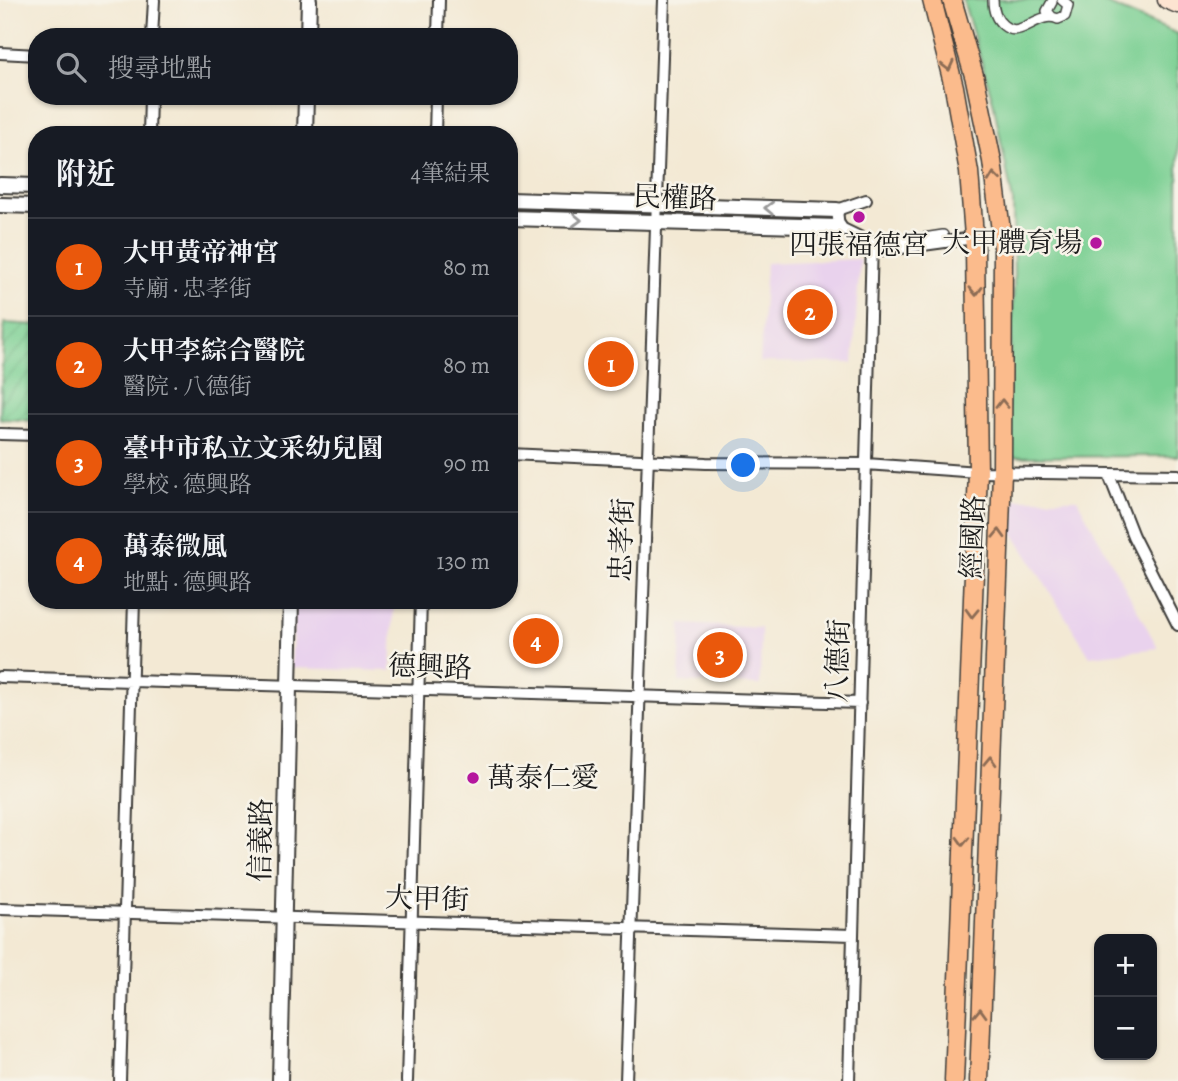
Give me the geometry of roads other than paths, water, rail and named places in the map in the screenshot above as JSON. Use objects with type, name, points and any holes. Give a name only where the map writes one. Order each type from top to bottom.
[{"type":"main road","name":"經國路","points":[[932,0],[954,87],[969,172],[974,238],[978,472],[954,1081]]},
{"type":"main road","name":"經國路","points":[[952,0],[975,79],[992,161],[1003,246],[1002,472],[979,1081]]},
{"type":"main road","points":[[1166,0],[1178,5]]},
{"type":"street","points":[[152,28],[154,0]]},
{"type":"street","points":[[308,28],[309,0]]},
{"type":"street","points":[[438,28],[439,0]]},
{"type":"street","name":"忠孝街","points":[[626,1081],[664,0]]},
{"type":"street","points":[[993,0],[999,22],[1009,30],[1019,30],[1042,18],[1058,19],[1065,16],[1068,5],[1056,0],[1047,11],[1052,17]]},
{"type":"street","points":[[0,54],[28,55]]},
{"type":"street","points":[[149,126],[150,105]]},
{"type":"street","points":[[305,126],[306,105]]},
{"type":"street","points":[[435,126],[436,105]]},
{"type":"street","points":[[0,185],[28,186]]},
{"type":"street","name":"民權路","points":[[518,200],[837,210]]},
{"type":"street","points":[[866,200],[837,210],[839,227],[872,247],[974,238]]},
{"type":"street","points":[[0,205],[28,206]]},
{"type":"street","name":"民權路","points":[[518,218],[839,227]]},
{"type":"street","points":[[872,247],[943,235]]},
{"type":"street","name":"八德街","points":[[849,1081],[872,247]]},
{"type":"street","points":[[0,434],[28,435]]},
{"type":"street","points":[[518,454],[866,464],[978,472],[1178,475]]},
{"type":"street","points":[[1109,475],[1133,536],[1178,625]]},
{"type":"street","points":[[120,1081],[134,609]]},
{"type":"street","name":"信義路","points":[[280,1081],[292,609]]},
{"type":"street","points":[[407,1081],[421,609]]},
{"type":"street","name":"德興路","points":[[0,677],[860,702]]},
{"type":"street","name":"大甲街","points":[[0,909],[853,934]]},
{"type":"place","name":"四張福德宮","points":[[859,217]]},
{"type":"place","name":"大甲體育場","points":[[1096,243]]},
{"type":"place","name":"大甲李綜合醫院","points":[[810,312]]},
{"type":"place","name":"大甲黃帝神宮","points":[[611,364]]},
{"type":"place","name":"萬泰微風","points":[[536,641]]},
{"type":"place","name":"臺中市私立文采幼兒園","points":[[720,655]]},
{"type":"place","name":"萬泰仁愛","points":[[473,778]]}]
